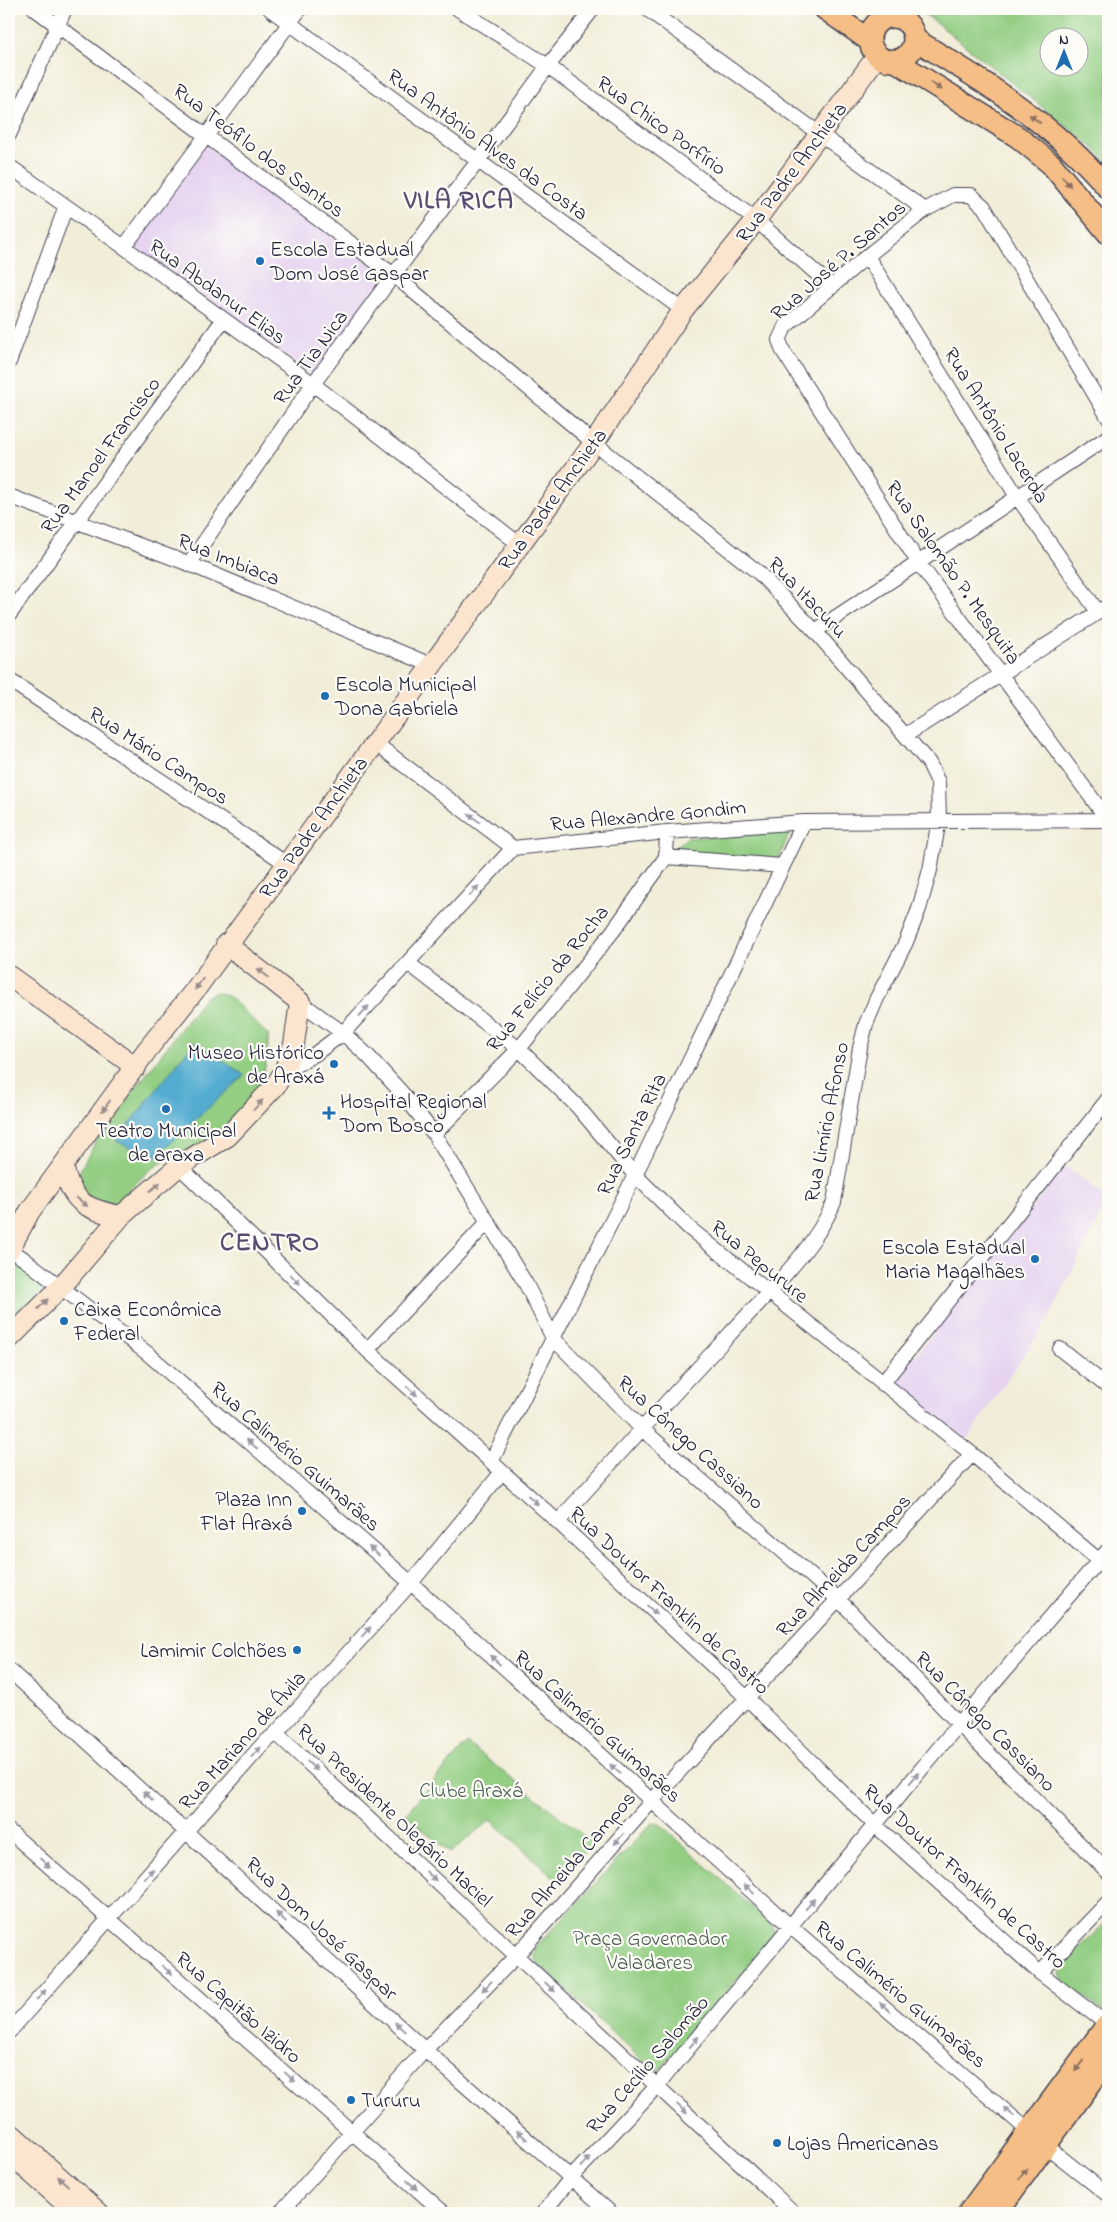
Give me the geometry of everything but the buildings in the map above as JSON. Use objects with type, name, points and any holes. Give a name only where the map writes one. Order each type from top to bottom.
[{"type":"highway","points":[[994,2213],[1108,2026]]},
{"type":"highway","points":[[971,2213],[1108,2056]]},
{"type":"main road","points":[[825,9],[881,52],[1024,142],[1051,164],[1108,233]]},
{"type":"main road","points":[[885,13],[906,22],[913,32],[914,39],[913,45],[906,56],[881,52],[873,28],[885,13]]},
{"type":"main road","points":[[914,39],[989,84],[1054,133],[1090,166],[1108,188]]},
{"type":"main road","name":"Rua Padre Anchieta","points":[[9,1249],[30,1210],[195,990],[226,944],[287,864],[594,443],[683,310],[756,220],[881,52]]},
{"type":"main road","points":[[9,1339],[61,1287],[121,1216],[179,1166],[228,1136],[276,1086],[284,1072],[294,1044],[300,1002],[226,944]]},
{"type":"main road","points":[[9,976],[136,1067]]},
{"type":"main road","points":[[63,1166],[67,1182],[75,1198],[96,1211],[121,1216]]},
{"type":"main road","points":[[9,2132],[99,2213]]},
{"type":"main road","points":[[9,2153],[76,2213]]},
{"type":"street","name":"Rua Teófilo dos Santos","points":[[35,9],[395,276],[594,443]]},
{"type":"street","points":[[9,134],[65,9]]},
{"type":"street","name":"Rua Antônio Alves da Costa","points":[[270,9],[683,310]]},
{"type":"street","points":[[124,247],[300,9]]},
{"type":"street","name":"Rua Chico Porfírio","points":[[458,9],[548,66],[756,220],[832,287]]},
{"type":"street","name":"Rua Tia Nica","points":[[189,564],[313,384],[395,276],[548,66],[593,9]]},
{"type":"street","points":[[647,9],[925,210]]},
{"type":"street","name":"Rua Abdanur Elias","points":[[9,166],[313,384],[519,544]]},
{"type":"street","name":"Rua José P. Santos","points":[[779,340],[785,327],[866,256],[925,210],[953,194],[970,194],[984,207],[1108,417]]},
{"type":"street","points":[[9,362],[66,206]]},
{"type":"street","name":"Rua Antônio Lacerda","points":[[866,256],[1018,498],[1103,609]]},
{"type":"street","name":"Rua Manoel Francisco","points":[[9,615],[223,320]]},
{"type":"street","name":"Rua Salomão P. Mesquita","points":[[779,340],[783,351],[918,562],[1108,820]]},
{"type":"street","points":[[815,631],[1108,437]]},
{"type":"street","name":"Rua Itacuru","points":[[594,443],[759,573],[815,631],[929,763],[938,782],[938,820]]},
{"type":"street","name":"Rua Imbiaca","points":[[9,496],[189,564],[431,665]]},
{"type":"street","points":[[906,735],[1103,609]]},
{"type":"street","name":"Rua Mário Campos","points":[[9,680],[287,864]]},
{"type":"street","points":[[284,1072],[314,1054],[343,1033],[513,848],[375,743]]},
{"type":"street","name":"Rua Limírio Afonso","points":[[558,1522],[767,1293],[814,1240],[827,1220],[834,1202],[860,1048],[866,1024],[877,998],[906,942],[919,909],[930,870],[938,820]]},
{"type":"street","name":"Rua Alexandre Gondim","points":[[513,848],[667,832],[804,822],[1108,820]]},
{"type":"street","name":"Rua Santa Rita","points":[[490,1462],[635,1175],[804,822]]},
{"type":"street","points":[[667,832],[666,857],[782,866]]},
{"type":"street","name":"Rua Felício da Rocha","points":[[434,1134],[519,1049],[613,931],[666,857]]},
{"type":"street","name":"Rua Pepurure","points":[[408,963],[519,1049],[577,1106],[635,1175],[689,1228],[767,1293],[1106,1559]]},
{"type":"street","name":"Rua Cônego Cassiano","points":[[300,1002],[343,1033],[368,1056],[402,1093],[434,1134],[526,1284],[553,1338],[642,1429],[838,1600],[1108,1872]]},
{"type":"street","points":[[882,1384],[1108,1099]]},
{"type":"street","name":"Rua Doutor Franklin de Castro","points":[[179,1166],[366,1350],[558,1522],[747,1698],[875,1825],[1040,1973],[1108,2026]]},
{"type":"street","points":[[366,1350],[487,1223]]},
{"type":"street","name":"Rua Calimério Guimarães","points":[[9,1249],[147,1353],[410,1583],[791,1927],[1038,2138],[1108,2194]]},
{"type":"street","points":[[1060,1349],[1108,1387]]},
{"type":"street","name":"Rua Almeida Campos","points":[[280,2213],[354,2133],[425,2050],[517,1955],[651,1802],[972,1454]]},
{"type":"street","name":"Rua Mariano de Ávila","points":[[9,2032],[186,1830],[263,1744],[276,1733],[410,1583],[502,1472]]},
{"type":"street","name":"Rua Cecílio Salomão","points":[[543,2213],[571,2178],[657,2086],[959,1724],[1106,1559]]},
{"type":"street","name":"Rua Dom José Gaspar","points":[[9,1670],[425,2050],[611,2213]]},
{"type":"street","name":"Rua Presidente Olegário Maciel","points":[[276,1733],[794,2213]]},
{"type":"street","name":"Rua Capitão Izidro","points":[[9,1831],[444,2213]]},
{"type":"street","points":[[1040,1973],[1108,1902]]},
{"type":"shaded area","name":"Escola Estadual Dom José Gaspar","points":[[205,145],[388,277],[315,377],[132,245]]},
{"type":"shaded area","name":"Escola Estadual Maria Magalhães","points":[[1065,1166],[1108,1199],[1049,1318],[967,1439],[893,1384]]},
{"type":"green space","points":[[917,9],[1108,9],[1108,165],[1096,150]]},
{"type":"green space","points":[[790,832],[778,860],[681,853],[673,849],[687,838]]},
{"type":"green space","points":[[216,992],[230,997],[268,1035],[265,1067],[253,1097],[245,1110],[222,1133],[201,1146],[153,1168],[112,1208],[101,1209],[75,1184],[78,1174],[98,1138],[205,997]]},
{"type":"green space","points":[[9,1260],[15,1260],[40,1275],[44,1289],[9,1329]]},
{"type":"green space","name":"Clube Araxá","points":[[467,1743],[594,1844],[557,1880],[490,1820],[450,1853],[405,1814]]},
{"type":"green space","name":"Praça Governador Valadares","points":[[652,1823],[660,1824],[772,1925],[774,1931],[772,1938],[660,2070],[653,2070],[540,1966],[534,1957],[535,1948]]},
{"type":"green space","points":[[1108,1920],[1108,2010],[1105,2012],[1062,1980],[1060,1972],[1068,1959]]},
{"type":"water","points":[[194,1042],[244,1075],[154,1158],[116,1141]]},
{"type":"place","name":"Escola Estadual Dom José Gaspar","points":[[260,261]]},
{"type":"place","name":"Escola Municipal Dona Gabriela","points":[[325,696]]},
{"type":"place","name":"Museo Histórico de Araxá","points":[[334,1064]]},
{"type":"place","name":"Teatro Municipal de araxa","points":[[166,1109]]},
{"type":"place","name":"Hospital Regional Dom Bosco","points":[[329,1113]]},
{"type":"place","name":"Escola Estadual Maria Magalhães","points":[[1035,1259]]},
{"type":"place","name":"Caixa Econômica Federal","points":[[64,1321]]},
{"type":"place","name":"Plaza Inn Flat Araxá","points":[[302,1511]]},
{"type":"place","name":"Lamimir Colchões","points":[[297,1650]]},
{"type":"place","name":"Tururu","points":[[351,2100]]},
{"type":"place","name":"Lojas Americanas","points":[[777,2143]]},
{"type":"district","name":"VILA RICA","points":[[459,199]]},
{"type":"district","name":"CENTRO","points":[[270,1241]]}]
